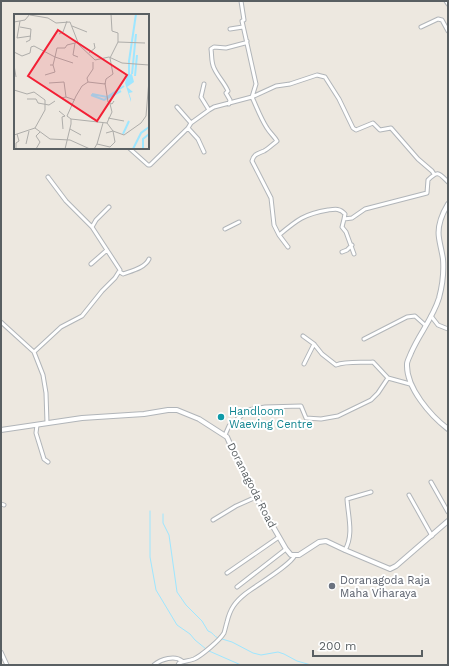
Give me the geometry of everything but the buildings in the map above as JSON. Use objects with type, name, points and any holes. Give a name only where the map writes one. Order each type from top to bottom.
[{"type":"street","points":[[241,1],[244,17],[244,20],[242,21],[243,27],[256,84],[252,97],[260,117],[277,141],[264,151],[258,152],[252,161],[271,198],[274,225],[288,248]]},
{"type":"street","points":[[421,27],[438,19],[442,20],[448,31]]},
{"type":"street","points":[[230,29],[243,27]]},
{"type":"street","points":[[229,104],[230,100],[226,93],[228,91],[225,84],[220,80],[213,67],[211,48],[226,48],[245,43],[247,41]]},
{"type":"street","points":[[130,149],[148,165],[150,165],[188,128],[191,123],[209,110],[252,97],[276,86],[290,84],[317,75],[325,77],[339,99],[353,128],[356,130],[373,122],[380,130],[391,128],[418,159],[434,174]]},
{"type":"street","points":[[204,84],[201,97],[209,110]]},
{"type":"street","points":[[176,107],[191,123]]},
{"type":"street","points":[[188,128],[198,140],[204,152]]},
{"type":"street","points":[[344,219],[352,218],[365,209],[427,194],[428,180],[434,174],[440,174],[448,182]]},
{"type":"street","points":[[48,177],[66,201],[92,227],[120,272]]},
{"type":"street","points":[[448,204],[439,227],[438,237],[443,258],[443,274],[439,299],[431,316],[425,324],[407,364],[410,384],[416,394],[438,421],[448,429]]},
{"type":"street","points":[[92,227],[96,220],[109,207]]},
{"type":"street","points":[[279,235],[297,220],[313,212],[337,209],[343,211],[345,214],[342,227],[352,245],[354,254]]},
{"type":"street","points":[[225,229],[239,222]]},
{"type":"street","points":[[342,252],[347,250],[352,245]]},
{"type":"street","points":[[90,264],[107,250]]},
{"type":"street","points":[[120,272],[122,274],[138,268],[147,263],[149,259]]},
{"type":"street","points":[[34,352],[61,327],[82,316],[102,290],[120,272]]},
{"type":"street","points":[[364,339],[407,317],[414,316],[425,324]]},
{"type":"street","points":[[431,316],[438,324],[448,329]]},
{"type":"street","points":[[1,322],[34,352],[43,375],[46,393],[47,423]]},
{"type":"street","points":[[303,336],[314,344],[322,354],[336,365],[341,363],[360,364],[373,362],[388,378],[410,384]]},
{"type":"street","points":[[304,364],[314,344]]},
{"type":"street","points":[[225,435],[229,426],[248,410],[265,407],[301,406],[306,418],[321,419],[338,416],[371,400],[378,394],[388,378]]},
{"type":"street","name":"Doranagoda Road","points":[[1,430],[82,418],[144,414],[168,410],[177,410],[199,419],[225,435],[256,497],[279,538],[291,555],[295,555]]},
{"type":"street","points":[[37,425],[36,433],[44,459],[48,462]]},
{"type":"street","points":[[431,482],[448,512]]},
{"type":"street","points":[[345,550],[348,545],[350,531],[346,499],[371,492]]},
{"type":"street","points":[[409,495],[432,536]]},
{"type":"street","points":[[213,520],[236,506],[256,497]]},
{"type":"street","points":[[154,665],[170,658],[180,659],[182,661],[193,660],[198,657],[224,633],[229,613],[244,595],[285,565],[295,555],[299,555],[319,542],[326,541],[390,569],[396,566],[448,521]]},
{"type":"street","points":[[227,573],[279,538]]},
{"type":"street","points":[[237,587],[286,549]]},
{"type":"street","points":[[1,652],[7,665]]},
{"type":"street","points":[[178,665],[182,661]]},
{"type":"waterway","points":[[150,511],[150,557],[156,590],[177,625],[190,634],[206,649]]},
{"type":"waterway","points":[[163,514],[163,523],[169,535],[177,592],[186,605],[202,621],[208,631],[218,638]]},
{"type":"waterway","points":[[222,639],[232,642],[253,653],[261,655],[278,652],[297,661],[311,665]]},
{"type":"waterway","points":[[209,651],[241,665]]},
{"type":"place","name":"Handloom Waeving Centre","points":[[221,417]]},
{"type":"place","name":"Doranagoda Raja Maha Viharaya","points":[[332,586]]}]
